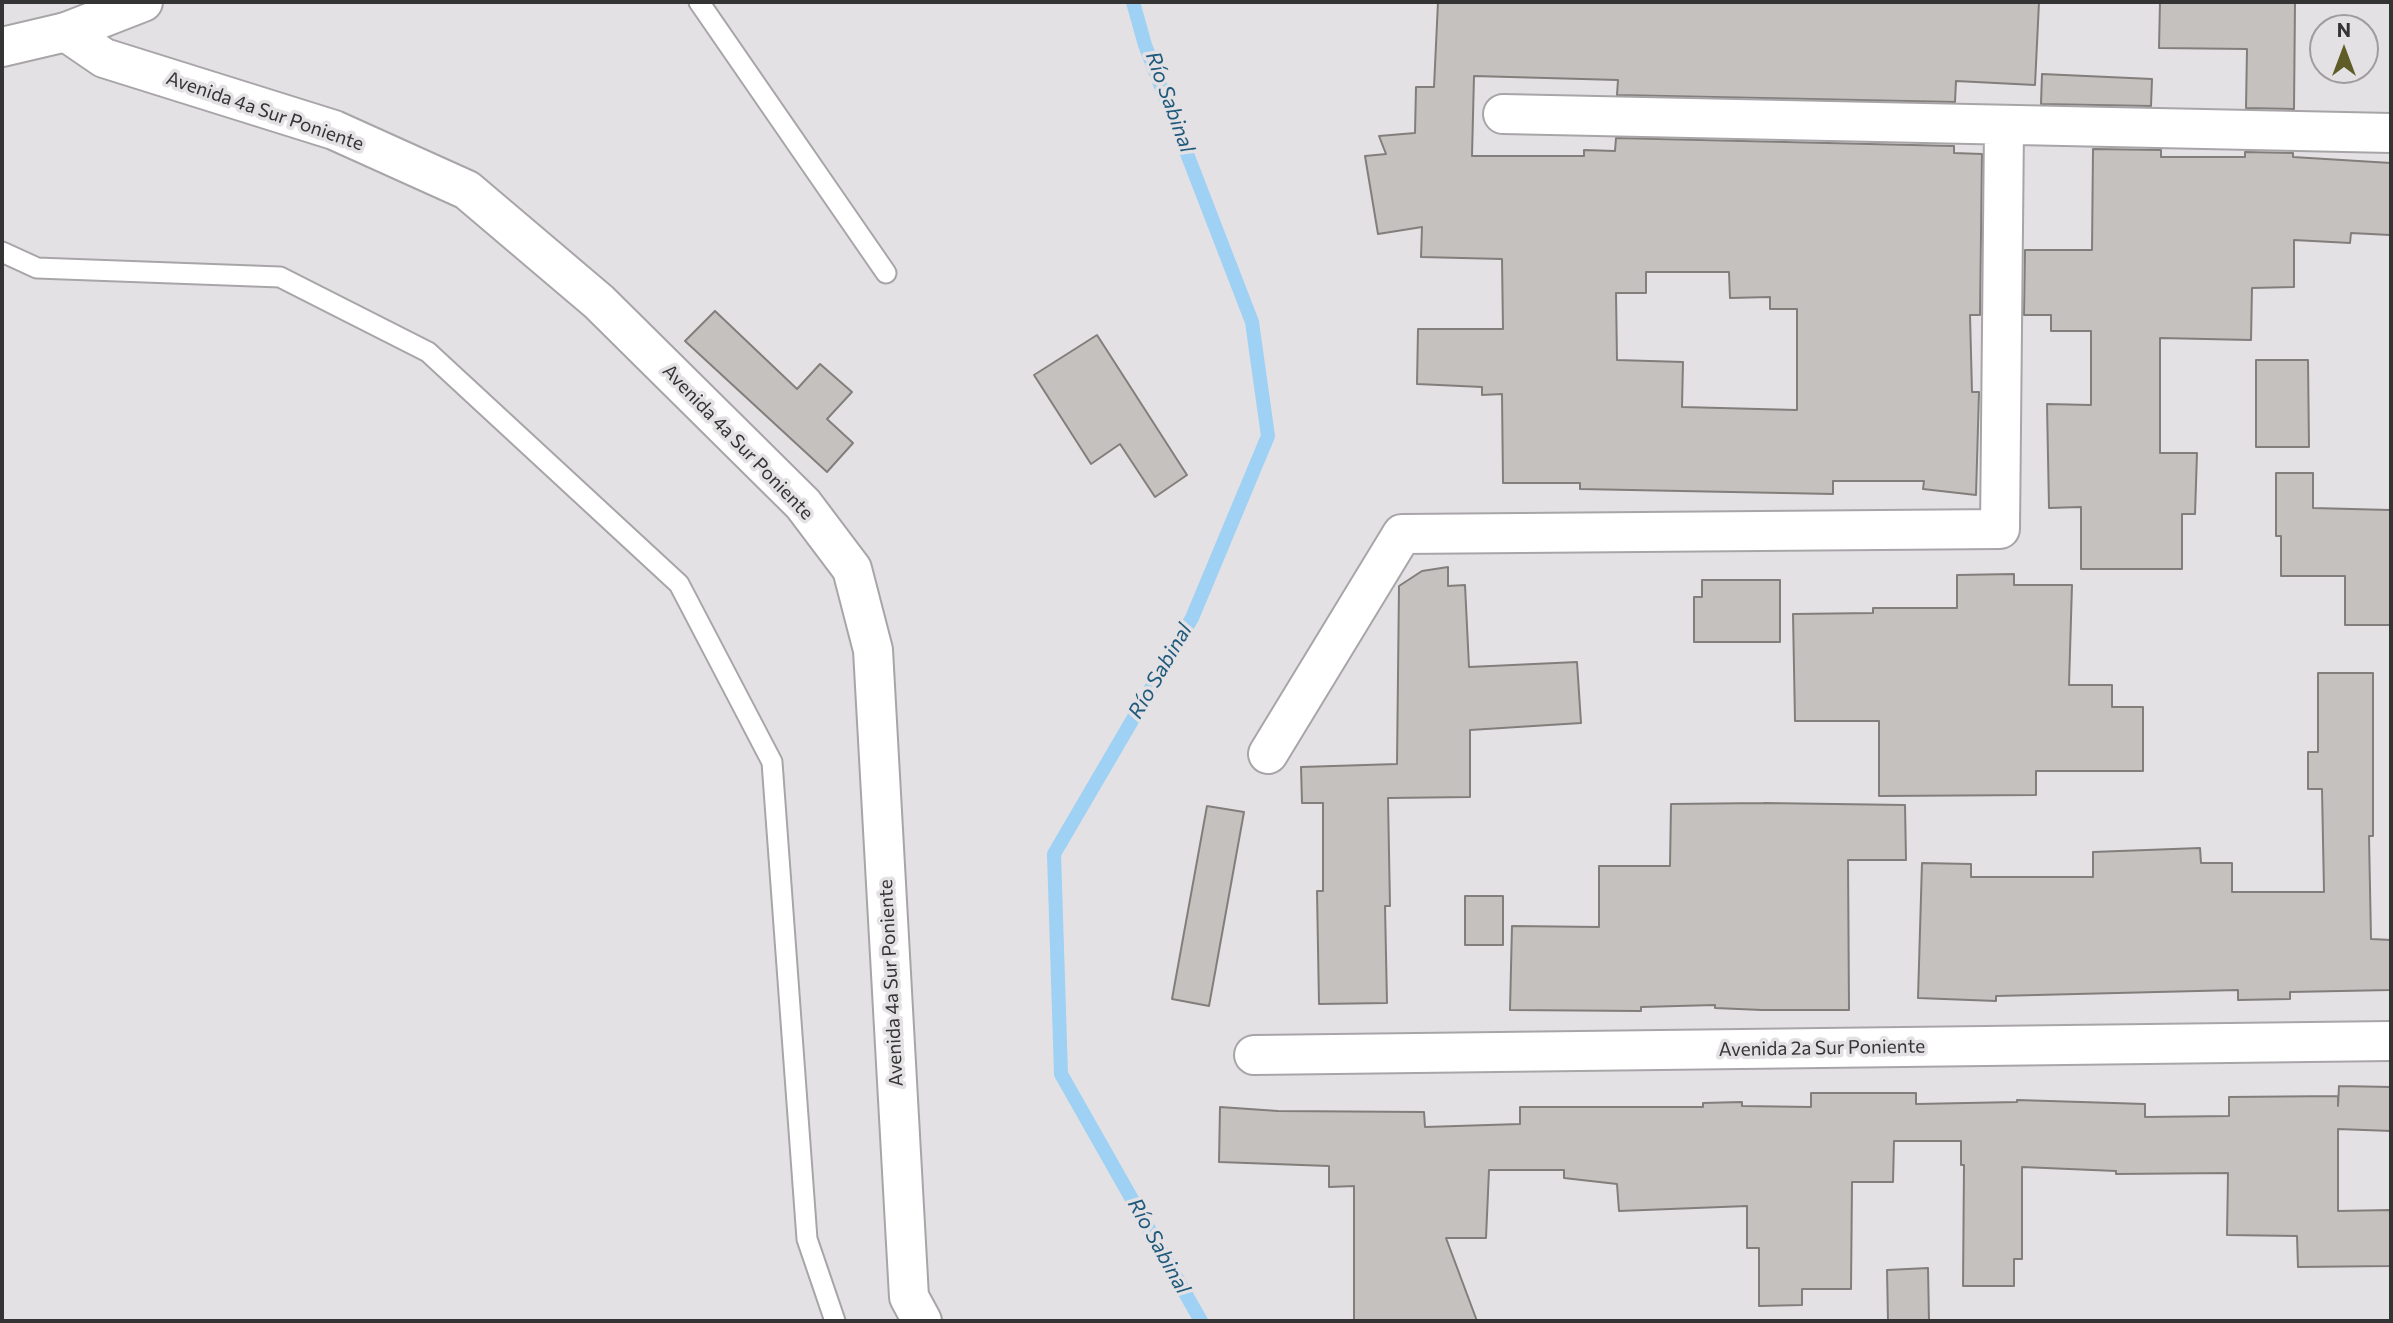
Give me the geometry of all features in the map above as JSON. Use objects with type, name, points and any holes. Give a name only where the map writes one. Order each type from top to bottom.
[{"type":"street","points":[[2,47],[65,32],[143,2]]},
{"type":"street","name":"Avenida 4a Sur Poniente","points":[[65,32],[104,58],[334,130],[467,190],[599,302],[803,504],[852,569],[873,650],[909,1297],[922,1321]]},
{"type":"street","points":[[1503,114],[2004,127],[2391,133]]},
{"type":"street","points":[[1268,754],[1402,534],[2000,529],[2004,127]]},
{"type":"street","name":"Avenida 2a Sur Poniente","points":[[1254,1055],[2391,1041]]},
{"type":"lane","points":[[699,2],[886,273]]},
{"type":"lane","points":[[2,253],[37,268],[280,277],[428,352],[679,584],[772,762],[807,1239],[835,1321]]},
{"type":"building","points":[[1438,2],[2039,2],[2035,85],[1956,81],[1955,102],[1617,95],[1618,80],[1474,76],[1472,156],[1584,156],[1584,150],[1615,151],[1616,138],[1954,146],[1954,153],[1982,154],[1980,315],[1970,315],[1972,392],[1979,392],[1976,495],[1923,489],[1924,481],[1833,481],[1833,494],[1580,489],[1580,483],[1503,483],[1502,394],[1482,395],[1482,387],[1417,384],[1418,329],[1503,329],[1502,259],[1421,257],[1422,227],[1378,234],[1365,156],[1386,154],[1379,136],[1415,133],[1416,87],[1434,87]],"holes":[[[1646,272],[1729,272],[1730,298],[1770,297],[1770,309],[1797,309],[1797,410],[1682,407],[1683,362],[1617,360],[1616,293],[1646,293]]]},
{"type":"building","points":[[2160,2],[2295,2],[2294,109],[2246,108],[2247,49],[2159,48]]},
{"type":"building","points":[[2042,74],[2152,79],[2151,106],[2041,104]]},
{"type":"building","points":[[2093,149],[2161,150],[2161,157],[2245,157],[2245,152],[2293,153],[2293,157],[2391,163],[2390,235],[2351,233],[2350,243],[2294,240],[2294,287],[2252,288],[2251,340],[2160,338],[2160,453],[2197,453],[2195,514],[2182,514],[2182,569],[2081,569],[2081,507],[2049,508],[2047,404],[2091,405],[2091,331],[2051,331],[2051,315],[2024,315],[2025,250],[2092,250]]},
{"type":"building","points":[[715,311],[797,389],[820,364],[852,392],[827,419],[853,443],[827,472],[685,341]]},
{"type":"building","points":[[1097,335],[1187,475],[1155,497],[1120,444],[1091,464],[1034,375]]},
{"type":"building","points":[[2256,360],[2308,360],[2309,447],[2256,447]]},
{"type":"building","points":[[2276,473],[2313,473],[2313,508],[2390,510],[2390,625],[2345,625],[2345,576],[2281,576],[2281,536],[2276,536]]},
{"type":"building","points":[[1448,567],[1448,586],[1465,585],[1469,667],[1577,662],[1581,723],[1470,730],[1470,797],[1388,798],[1390,906],[1385,906],[1387,1003],[1319,1004],[1317,891],[1323,891],[1323,803],[1302,803],[1301,767],[1397,764],[1399,586],[1422,571]]},
{"type":"building","points":[[2014,574],[2014,585],[2072,585],[2069,685],[2112,685],[2112,707],[2143,707],[2143,771],[2036,771],[2036,795],[1879,796],[1879,721],[1795,721],[1793,614],[1873,613],[1873,608],[1957,608],[1957,575]]},
{"type":"building","points":[[1702,580],[1780,580],[1780,642],[1694,642],[1694,597],[1702,597]]},
{"type":"building","points":[[2318,673],[2373,673],[2373,836],[2369,836],[2371,939],[2391,940],[2391,990],[2290,992],[2290,999],[2238,1000],[2238,990],[1996,996],[1996,1001],[1918,998],[1922,863],[1971,864],[1971,877],[2093,877],[2093,852],[2200,848],[2201,863],[2232,863],[2232,892],[2324,892],[2322,789],[2308,789],[2308,752],[2318,752]]},
{"type":"building","points":[[1671,804],[1905,805],[1906,860],[1848,860],[1849,1010],[1762,1010],[1715,1008],[1715,1005],[1641,1007],[1641,1011],[1510,1010],[1512,926],[1599,927],[1599,866],[1670,866]]},
{"type":"building","points":[[1207,806],[1244,812],[1209,1006],[1172,999]]},
{"type":"building","points":[[1465,896],[1503,896],[1503,945],[1465,945]]},
{"type":"building","points":[[2339,1086],[2391,1087],[2391,1131],[2338,1129],[2338,1211],[2391,1210],[2391,1266],[2298,1267],[2297,1236],[2227,1235],[2228,1173],[2116,1174],[2116,1171],[2022,1167],[2022,1259],[2014,1259],[2014,1286],[1963,1286],[1964,1165],[1961,1165],[1961,1141],[1894,1141],[1893,1182],[1852,1182],[1851,1289],[1802,1289],[1802,1305],[1759,1306],[1759,1248],[1747,1248],[1747,1206],[1619,1211],[1617,1184],[1564,1178],[1564,1170],[1489,1170],[1486,1238],[1446,1238],[1477,1321],[1354,1321],[1354,1186],[1329,1187],[1329,1166],[1219,1162],[1220,1107],[1278,1111],[1424,1112],[1425,1127],[1520,1124],[1520,1107],[1703,1107],[1703,1103],[1742,1102],[1742,1106],[1811,1107],[1811,1093],[1916,1093],[1916,1104],[2017,1100],[2145,1104],[2145,1117],[2229,1116],[2229,1097],[2338,1096],[2338,1106]]},
{"type":"building","points":[[1928,1268],[1929,1321],[1888,1321],[1887,1270]]},
{"type":"waterway","name":"Río Sabinal","points":[[1133,2],[1145,45],[1252,322],[1268,436],[1192,618],[1054,854],[1061,1074],[1201,1321]]}]
